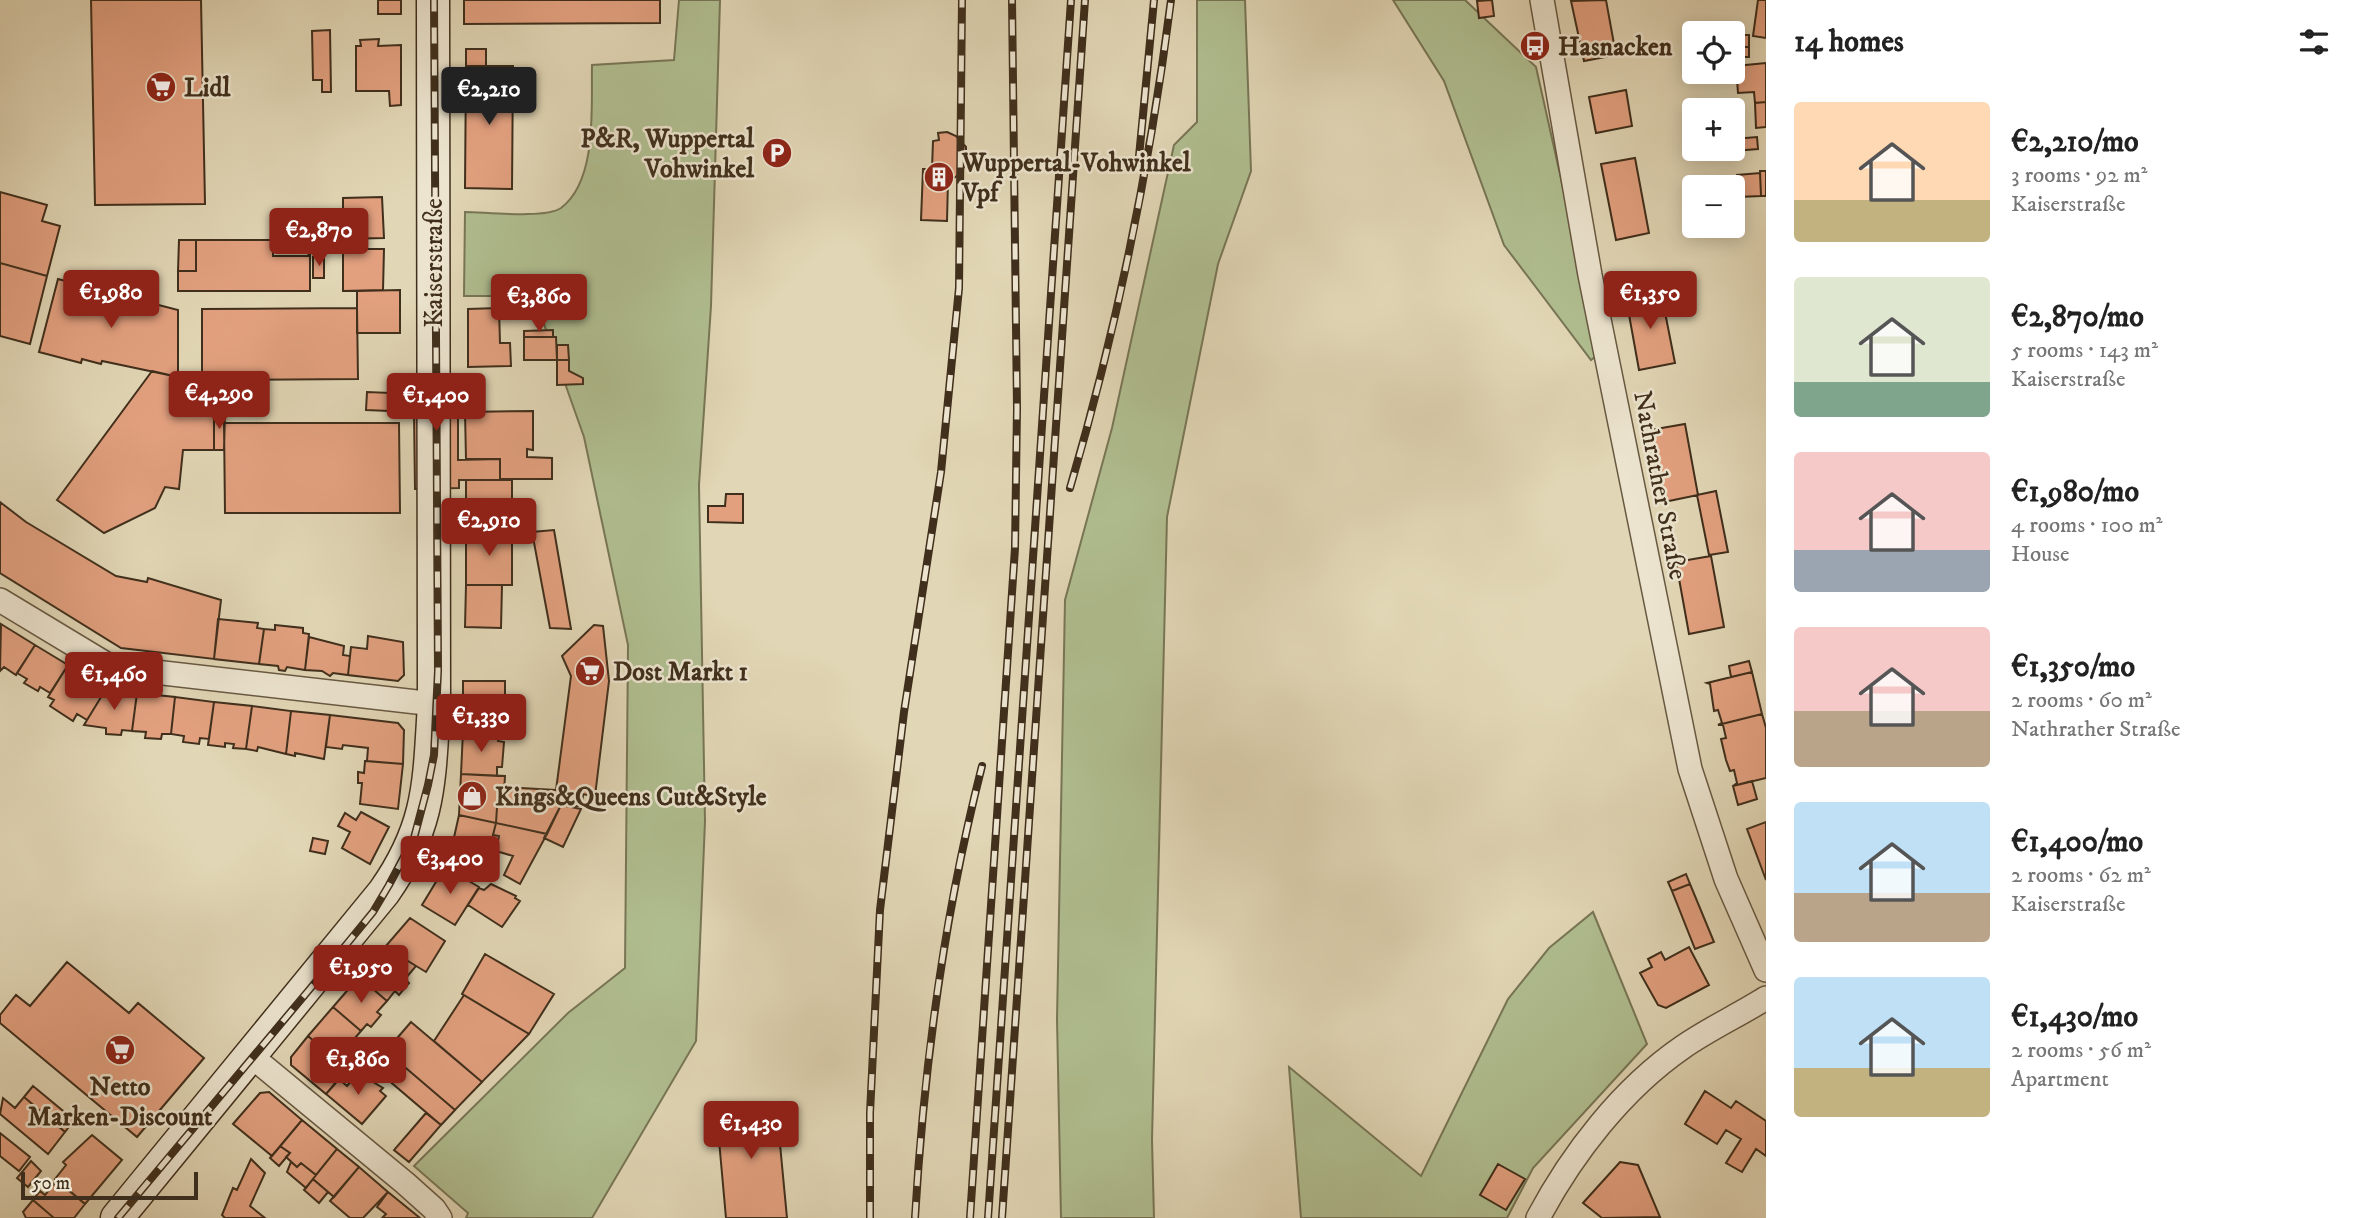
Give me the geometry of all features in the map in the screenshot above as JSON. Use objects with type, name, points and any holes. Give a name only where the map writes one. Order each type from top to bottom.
[{"type":"main road","name":"Kaiserstraße","points":[[117,1218],[405,861],[420,828],[429,793],[434,704],[433,0]]},
{"type":"street","name":"Nathrather Straße","points":[[1542,0],[1590,275],[1690,769],[1726,878],[1766,970]]},
{"type":"street","points":[[0,600],[111,667],[434,704]]},
{"type":"street","points":[[1538,1218],[1579,1153],[1640,1083],[1684,1046],[1766,998]]},
{"type":"street","points":[[250,1055],[405,1183],[434,1209],[440,1218]]},
{"type":"green space","points":[[679,0],[720,0],[711,306],[699,485],[705,821],[696,1041],[592,1218],[466,1218],[468,1213],[414,1166],[568,1013],[625,968],[628,645],[584,437],[534,296],[464,296],[465,212],[529,214],[561,208],[573,195],[587,161],[592,121],[592,65],[674,60]]},
{"type":"green space","points":[[1197,0],[1245,0],[1251,171],[1218,264],[1167,517],[1152,1140],[1154,1218],[1061,1218],[1057,1019],[1065,600],[1112,428],[1174,145],[1197,122]]},
{"type":"green space","points":[[1393,0],[1465,0],[1536,67],[1600,353],[1591,360],[1504,245],[1444,81]]},
{"type":"green space","points":[[1593,912],[1647,1044],[1533,1168],[1507,1218],[1301,1218],[1289,1067],[1421,1176],[1508,999],[1549,948]]},
{"type":"building","points":[[91,0],[201,0],[205,204],[95,205]]},
{"type":"building","points":[[378,0],[401,0],[401,14],[378,14]]},
{"type":"building","points":[[464,0],[660,0],[660,23],[464,24]]},
{"type":"building","points":[[1492,0],[1494,16],[1479,18],[1477,1]]},
{"type":"building","points":[[1606,0],[1616,55],[1584,61],[1571,1]]},
{"type":"building","points":[[1758,0],[1766,0],[1766,38],[1753,36]]},
{"type":"building","points":[[330,30],[331,92],[322,92],[322,80],[313,80],[312,31]]},
{"type":"building","points":[[1745,35],[1749,35],[1749,47],[1745,47]]},
{"type":"building","points":[[379,39],[378,46],[401,45],[401,105],[390,106],[389,91],[356,91],[356,46],[361,46],[360,40]]},
{"type":"building","points":[[1745,47],[1749,47],[1749,57],[1745,57]]},
{"type":"building","points":[[466,49],[486,49],[486,66],[466,66]]},
{"type":"building","points":[[1766,63],[1766,102],[1755,103],[1754,92],[1738,93],[1737,84],[1745,84],[1745,65]]},
{"type":"building","points":[[466,66],[513,66],[512,189],[465,188]]},
{"type":"building","points":[[1626,90],[1632,126],[1596,133],[1589,97]]},
{"type":"building","points":[[1766,102],[1766,127],[1756,128],[1755,103]]},
{"type":"building","name":"Wuppertal-Vohwinkel Vpf","points":[[947,132],[956,136],[966,147],[966,164],[959,175],[948,181],[947,221],[921,220],[923,169],[932,169],[933,141],[939,140],[938,133]]},
{"type":"building","points":[[1757,137],[1758,149],[1745,150],[1745,138]]},
{"type":"building","points":[[1635,158],[1649,233],[1616,240],[1601,164]]},
{"type":"building","points":[[1760,171],[1766,171],[1766,196],[1761,196]]},
{"type":"building","points":[[1760,173],[1761,196],[1745,197],[1745,175],[1737,175]]},
{"type":"building","points":[[0,192],[47,205],[42,221],[60,226],[47,276],[0,263]]},
{"type":"building","points":[[382,197],[384,238],[343,239],[343,198]]},
{"type":"building","points":[[179,240],[196,240],[196,271],[178,271]]},
{"type":"building","points":[[196,240],[273,240],[273,256],[308,256],[310,251],[310,291],[178,291],[178,271],[196,271]]},
{"type":"building","points":[[343,249],[384,249],[383,290],[343,291]]},
{"type":"building","points":[[313,257],[324,257],[324,278],[313,278]]},
{"type":"building","points":[[0,263],[47,276],[30,344],[0,336]]},
{"type":"building","points":[[58,279],[178,310],[178,377],[102,361],[101,364],[82,359],[81,363],[39,352]]},
{"type":"building","points":[[400,290],[400,333],[357,333],[357,291]]},
{"type":"building","points":[[1661,292],[1675,363],[1639,370],[1626,298]]},
{"type":"building","points":[[357,308],[358,379],[202,380],[202,309]]},
{"type":"building","points":[[499,308],[500,343],[510,343],[511,366],[468,367],[468,309]]},
{"type":"building","points":[[553,330],[553,337],[524,337],[524,331]]},
{"type":"building","points":[[524,337],[556,337],[557,360],[524,360]]},
{"type":"building","points":[[557,345],[568,345],[569,360],[557,360]]},
{"type":"building","points":[[557,360],[569,360],[569,371],[583,378],[583,384],[557,385]]},
{"type":"building","points":[[152,371],[178,377],[178,412],[214,412],[214,450],[183,450],[179,489],[165,487],[155,508],[104,533],[57,500]]},
{"type":"building","points":[[414,375],[458,375],[458,460],[500,459],[500,480],[459,480],[459,488],[415,489],[414,412],[366,410],[367,392],[415,394]]},
{"type":"building","points":[[533,411],[533,450],[527,449],[527,457],[552,458],[552,479],[500,479],[500,459],[466,459],[465,412]]},
{"type":"building","points":[[214,412],[225,412],[224,450],[214,450]]},
{"type":"building","points":[[224,423],[399,423],[400,513],[225,513]]},
{"type":"building","points":[[1685,424],[1698,495],[1664,502],[1650,430]]},
{"type":"building","points":[[466,480],[512,480],[512,530],[466,532]]},
{"type":"building","points":[[1716,491],[1728,552],[1709,555],[1697,495]]},
{"type":"building","points":[[726,494],[743,494],[743,523],[708,522],[708,506],[725,506]]},
{"type":"building","points":[[0,502],[26,522],[116,576],[147,582],[148,578],[221,600],[214,659],[121,648],[0,573]]},
{"type":"building","points":[[512,530],[512,585],[466,585],[466,532]]},
{"type":"building","points":[[554,530],[571,629],[550,628],[532,532]]},
{"type":"building","points":[[1711,556],[1724,627],[1689,634],[1676,562]]},
{"type":"building","points":[[466,585],[502,585],[501,628],[465,627]]},
{"type":"building","points":[[218,619],[258,623],[257,628],[264,629],[259,664],[214,659]]},
{"type":"building","points":[[1,624],[35,645],[16,675],[4,667],[0,671]]},
{"type":"building","points":[[275,625],[303,628],[303,633],[309,634],[305,670],[287,667],[285,671],[279,670],[278,666],[259,664],[264,629],[275,630]]},
{"type":"building","points":[[594,625],[603,626],[609,681],[595,796],[556,790],[571,676],[562,656]]},
{"type":"building","points":[[368,636],[403,642],[404,675],[398,681],[348,675],[351,647],[367,649]]},
{"type":"building","points":[[309,637],[344,646],[343,655],[350,656],[348,675],[333,673],[330,676],[322,671],[305,670]]},
{"type":"building","points":[[35,645],[68,665],[50,693],[40,687],[38,691],[24,683],[27,679],[17,673]]},
{"type":"building","points":[[1749,661],[1752,672],[1731,677],[1729,666]]},
{"type":"building","points":[[68,665],[106,689],[87,720],[77,714],[73,721],[50,706],[54,700],[48,697]]},
{"type":"building","points":[[1752,672],[1762,714],[1718,725],[1722,723],[1718,710],[1714,711],[1710,684],[1707,683]]},
{"type":"building","points":[[463,681],[505,681],[505,734],[463,731]]},
{"type":"building","points":[[106,689],[137,693],[132,731],[122,730],[121,735],[106,734],[106,728],[84,725]]},
{"type":"building","points":[[137,693],[175,697],[171,734],[162,734],[161,739],[145,738],[146,732],[132,731]]},
{"type":"building","points":[[175,697],[214,702],[209,739],[200,738],[199,744],[183,742],[184,736],[171,734]]},
{"type":"building","points":[[214,702],[252,706],[246,749],[233,748],[234,744],[225,743],[225,747],[208,745]]},
{"type":"building","points":[[252,706],[291,711],[286,754],[258,747],[257,751],[246,749]]},
{"type":"building","points":[[291,711],[330,715],[324,759],[295,753],[295,756],[286,754]]},
{"type":"building","points":[[1762,714],[1766,728],[1766,778],[1733,786],[1737,783],[1734,770],[1730,771],[1726,760],[1721,739],[1726,738],[1723,725],[1718,725]]},
{"type":"building","points":[[330,715],[398,723],[404,730],[403,764],[367,761],[368,748],[343,745],[342,749],[326,747]]},
{"type":"building","points":[[463,731],[499,734],[498,741],[504,742],[502,767],[497,767],[497,776],[461,774]]},
{"type":"building","points":[[365,761],[403,764],[398,809],[360,804],[362,783],[358,783],[358,772],[364,773]]},
{"type":"building","points":[[461,774],[505,776],[504,793],[498,792],[496,823],[459,815]]},
{"type":"building","points":[[1752,781],[1757,799],[1738,805],[1733,786]]},
{"type":"building","points":[[504,787],[556,790],[583,796],[581,806],[561,805],[547,834],[496,823],[498,792],[504,793]]},
{"type":"building","points":[[561,805],[581,809],[563,847],[544,838]]},
{"type":"building","points":[[361,812],[389,827],[370,864],[342,848],[350,832],[338,826],[345,813],[356,820]]},
{"type":"building","points":[[459,815],[496,823],[493,835],[499,836],[496,851],[490,851],[485,874],[449,860]]},
{"type":"building","points":[[1766,822],[1766,880],[1747,829]]},
{"type":"building","points":[[496,823],[547,834],[520,884],[504,875],[513,856],[496,851],[499,836],[493,835]]},
{"type":"building","points":[[313,838],[328,841],[325,854],[310,851]]},
{"type":"building","points":[[445,867],[479,887],[455,925],[422,905]]},
{"type":"building","points":[[1686,874],[1690,884],[1672,891],[1668,882]]},
{"type":"building","points":[[491,884],[516,896],[520,901],[502,927],[468,905],[479,888],[484,890]]},
{"type":"building","points":[[1690,884],[1714,942],[1695,949],[1672,891]]},
{"type":"building","points":[[410,918],[445,941],[426,972],[385,947]]},
{"type":"building","points":[[385,947],[416,966],[405,979],[409,983],[399,995],[395,991],[387,1001],[359,977]]},
{"type":"building","points":[[1689,947],[1709,985],[1666,1008],[1658,1005],[1640,973],[1652,967],[1648,959],[1661,952],[1665,960]]},
{"type":"building","points":[[485,954],[554,994],[529,1034],[462,994]]},
{"type":"building","points":[[67,962],[129,1013],[138,1003],[204,1058],[137,1137],[0,1023],[0,1015],[16,995],[30,1006]]},
{"type":"building","points":[[359,977],[387,1001],[377,1012],[381,1015],[371,1027],[367,1024],[361,1031],[333,1007]]},
{"type":"building","points":[[464,995],[529,1034],[482,1082],[434,1041]]},
{"type":"building","points":[[333,1007],[361,1031],[354,1039],[358,1042],[349,1054],[345,1050],[336,1060],[308,1036]]},
{"type":"building","points":[[411,1022],[482,1082],[455,1110],[386,1051]]},
{"type":"building","points":[[308,1036],[336,1060],[329,1067],[337,1074],[332,1080],[335,1084],[326,1094],[291,1065],[291,1057]]},
{"type":"building","points":[[386,1051],[455,1110],[441,1125],[373,1067]]},
{"type":"building","points":[[358,1073],[383,1088],[380,1091],[386,1096],[362,1124],[326,1094],[339,1079],[347,1086]]},
{"type":"building","points":[[33,1086],[74,1120],[65,1132],[24,1097]]},
{"type":"building","points":[[1705,1091],[1731,1108],[1736,1101],[1766,1121],[1766,1156],[1756,1149],[1742,1172],[1726,1163],[1741,1139],[1726,1130],[1717,1144],[1685,1124]]},
{"type":"building","points":[[269,1092],[302,1120],[272,1156],[233,1124],[260,1093]]},
{"type":"building","points":[[24,1097],[65,1132],[48,1154],[0,1114],[3,1098],[15,1108]]},
{"type":"building","points":[[776,1102],[787,1218],[726,1218],[716,1107]]},
{"type":"building","points":[[426,1113],[441,1125],[409,1162],[394,1150]]},
{"type":"building","points":[[302,1120],[337,1149],[316,1175],[301,1163],[297,1167],[286,1157],[290,1153],[280,1146]]},
{"type":"building","points":[[0,1133],[30,1157],[19,1171],[0,1156]]},
{"type":"building","points":[[92,1135],[122,1160],[85,1204],[55,1179],[66,1165],[63,1162]]},
{"type":"building","points":[[280,1146],[290,1153],[279,1166],[270,1158]]},
{"type":"building","points":[[337,1149],[359,1167],[334,1197],[313,1179]]},
{"type":"building","points":[[251,1159],[265,1173],[250,1206],[265,1218],[225,1218],[222,1215],[233,1188],[237,1190]]},
{"type":"building","points":[[31,1161],[41,1171],[28,1187],[17,1178]]},
{"type":"building","points":[[291,1162],[297,1167],[301,1163],[316,1175],[306,1188],[287,1172]]},
{"type":"building","points":[[1620,1162],[1638,1165],[1660,1217],[1602,1218],[1583,1203]]},
{"type":"building","points":[[1498,1164],[1525,1179],[1506,1210],[1480,1195]]},
{"type":"building","points":[[359,1167],[388,1192],[363,1218],[350,1218],[330,1201]]},
{"type":"building","points":[[313,1179],[328,1192],[319,1203],[304,1190]]},
{"type":"building","points":[[57,1180],[85,1204],[74,1218],[54,1218],[33,1200],[40,1191],[45,1195]]},
{"type":"building","points":[[388,1192],[420,1218],[382,1218],[386,1214],[377,1207]]},
{"type":"building","points":[[33,1200],[54,1218],[26,1218],[23,1212]]},
{"type":"railway","points":[[118,1218],[373,912],[414,838],[428,785],[434,755],[438,671],[434,0]]},
{"type":"railway","points":[[870,1218],[870,1113],[880,910],[904,712],[941,472],[959,288],[962,0]]},
{"type":"railway","points":[[970,1218],[1015,548],[1017,408],[1012,0]]},
{"type":"railway","points":[[988,1218],[1071,0]]},
{"type":"railway","points":[[1002,1218],[1085,0]]},
{"type":"railway","points":[[1138,167],[1154,0]]},
{"type":"railway","points":[[1070,488],[1103,368],[1130,246],[1153,124],[1171,0]]},
{"type":"railway","points":[[915,1218],[930,1047],[946,934],[982,766]]},
{"type":"place","name":"Hasnacken","points":[[1535,46]]},
{"type":"place","name":"Lidl","points":[[161,87]]},
{"type":"place","name":"P&R, Wuppertal Vohwinkel","points":[[777,153]]},
{"type":"place","name":"Wuppertal-Vohwinkel Vpf","points":[[939,177]]},
{"type":"place","name":"Dost Markt 1","points":[[590,671]]},
{"type":"place","name":"Kings&Queens Cut&Style","points":[[472,796]]},
{"type":"place","name":"Netto Marken-Discount","points":[[120,1050]]}]
